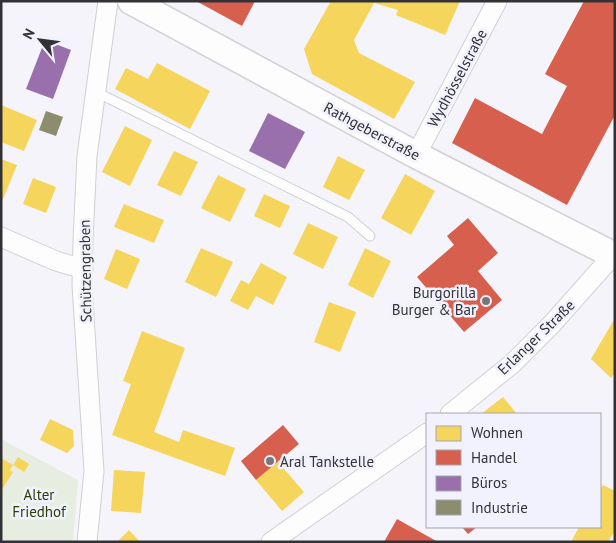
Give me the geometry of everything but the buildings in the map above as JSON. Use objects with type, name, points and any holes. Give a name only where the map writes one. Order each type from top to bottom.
[{"type":"street","name":"Schützengraben","points":[[87,542],[94,471],[83,269],[87,156],[94,91],[108,1]]},
{"type":"street","name":"Rathgeberstraße","points":[[131,1],[416,155],[614,255]]},
{"type":"street","name":"Wydhösselstraße","points":[[416,155],[497,1]]},
{"type":"street","points":[[1,237],[56,261],[83,269]]},
{"type":"street","name":"Erlanger Straße","points":[[451,413],[512,364],[552,324],[614,255]]},
{"type":"street","points":[[271,542],[426,434]]},
{"type":"lane","points":[[94,91],[348,217],[370,236]]},
{"type":"green space","name":"Alter Friedhof","points":[[1,439],[78,480],[73,542],[1,542]]},
{"type":"place","name":"Burgorilla Burger & Bar","points":[[486,301]]},
{"type":"place","name":"Aral Tankstelle","points":[[270,461]]}]
